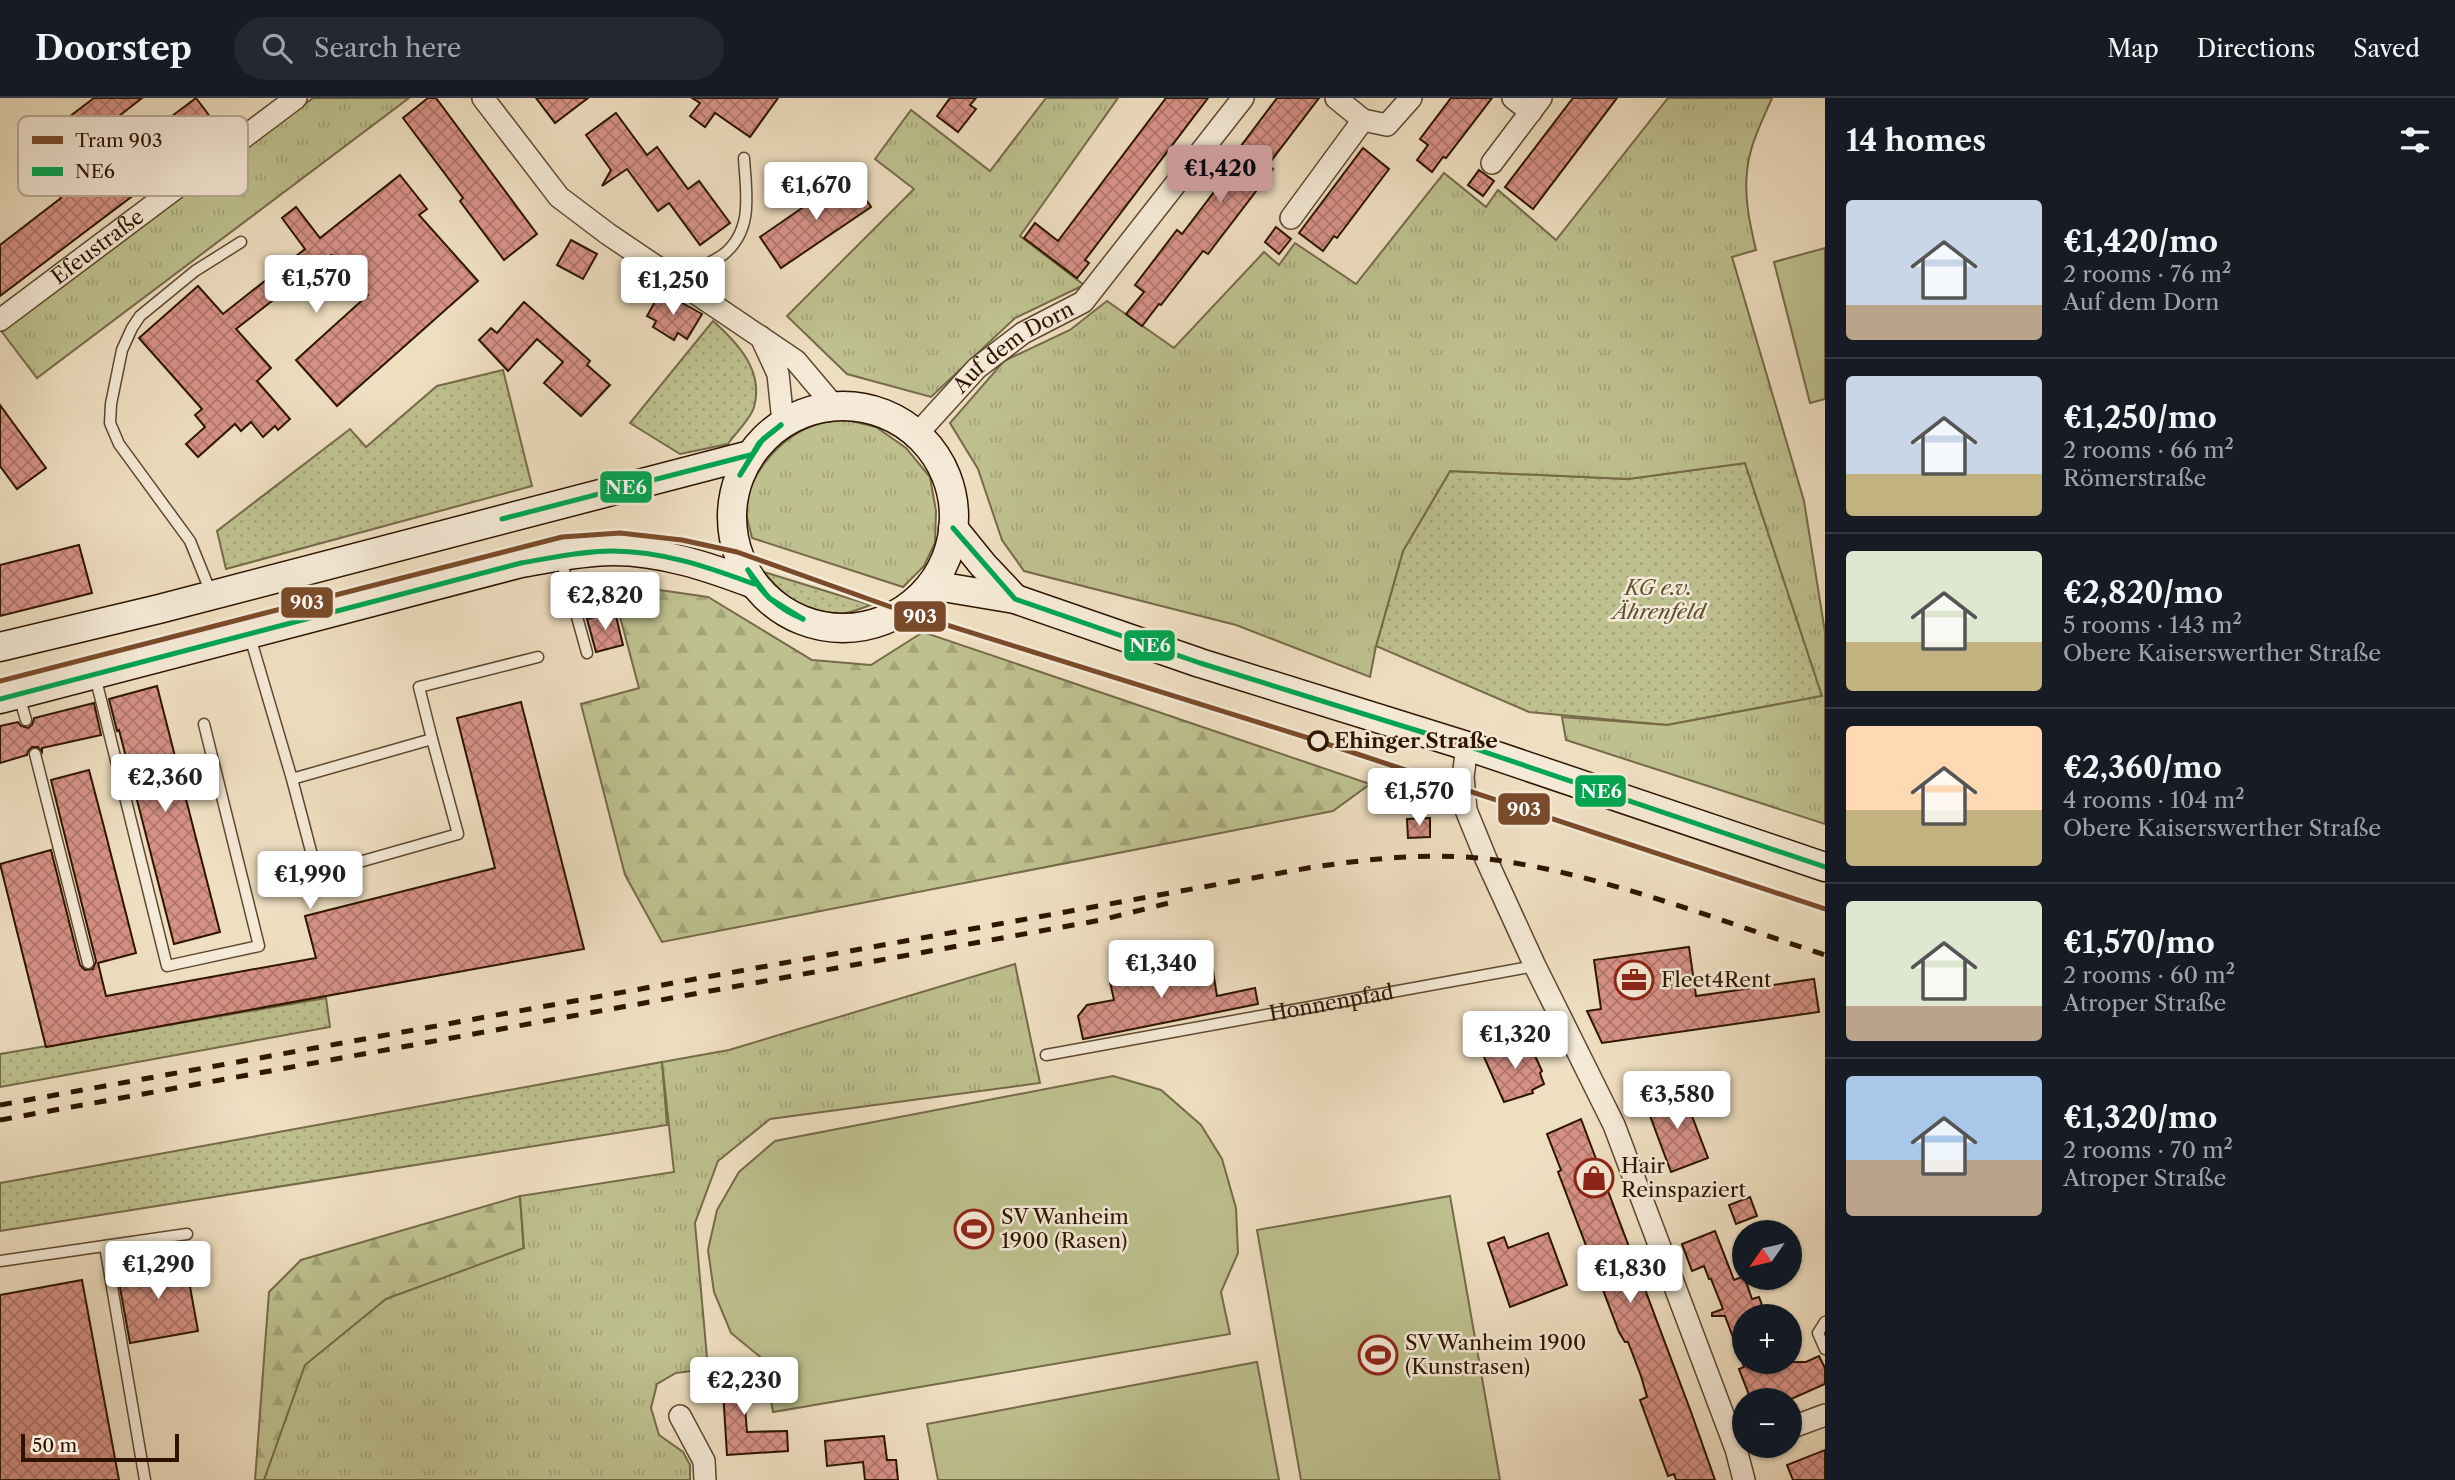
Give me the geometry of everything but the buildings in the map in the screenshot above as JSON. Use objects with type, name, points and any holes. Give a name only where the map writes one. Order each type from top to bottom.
[{"type":"street","name":"Efeustraße","points":[[248,134],[296,98]]},
{"type":"street","points":[[483,98],[559,197],[796,361],[834,406]]},
{"type":"street","name":"Auf dem Dorn","points":[[917,434],[977,368],[1023,333],[1083,302],[1243,98]]},
{"type":"street","points":[[1336,98],[1363,120],[1387,125],[1411,98]]},
{"type":"street","points":[[1492,163],[1536,105],[1513,98]]},
{"type":"street","points":[[1291,218],[1363,120]]},
{"type":"street","name":"Efeustraße","points":[[0,320],[165,196]]},
{"type":"street","points":[[761,335],[778,374],[783,422]]},
{"type":"street","points":[[834,406],[864,407],[892,417],[917,434],[931,449],[942,467],[952,496],[953,528],[946,558],[930,585],[902,611],[872,624],[840,628],[807,622],[778,607],[754,584],[737,552],[731,512],[737,482],[750,455],[765,437],[783,422],[807,411],[834,406]]},
{"type":"street","points":[[0,647],[750,455]]},
{"type":"street","points":[[953,528],[1015,599]]},
{"type":"street","points":[[15,704],[95,673],[521,563],[560,556],[613,551],[673,557],[754,584]]},
{"type":"street","points":[[930,585],[1015,599],[1200,663],[1467,746],[1825,867]]},
{"type":"street","points":[[1467,746],[1463,778],[1466,810],[1535,966],[1614,1125],[1732,1424]]},
{"type":"street","points":[[1802,1424],[1825,1415]]},
{"type":"street","points":[[680,1416],[704,1461],[705,1480]]},
{"type":"street","points":[[1742,1458],[1744,1480]]},
{"type":"lane","points":[[675,278],[723,255],[741,235],[747,208],[744,158]]},
{"type":"lane","points":[[211,593],[190,541],[119,444],[110,423],[111,404],[122,350],[140,316],[195,271],[241,242]]},
{"type":"lane","points":[[560,556],[587,653]]},
{"type":"lane","points":[[249,634],[317,874],[458,834],[419,687],[538,656]]},
{"type":"lane","points":[[95,673],[167,966],[259,946],[204,724]]},
{"type":"lane","points":[[292,779],[432,739]]},
{"type":"lane","points":[[34,754],[88,963]]},
{"type":"lane","name":"Honnenpfad","points":[[1046,1055],[1535,966]]},
{"type":"lane","points":[[0,1261],[187,1234]]},
{"type":"lane","points":[[105,1246],[145,1480]]},
{"type":"lane","points":[[1825,1322],[1818,1333],[1825,1349]]},
{"type":"green space","points":[[313,98],[409,98],[37,378],[2,332],[183,196],[248,196],[248,147]]},
{"type":"green space","points":[[1046,98],[1118,98],[1020,236],[1084,285],[1015,318],[931,397],[847,374],[787,316],[914,189],[875,159],[911,110],[990,171]]},
{"type":"green space","points":[[1668,98],[1772,98],[1748,162],[1747,202],[1756,250],[1732,257],[1804,501],[1825,632],[1825,824],[1566,740],[1562,717],[1667,725],[1822,696],[1745,463],[1628,479],[1450,471],[1403,551],[1370,677],[1236,625],[1024,571],[1002,540],[978,469],[950,423],[1004,361],[1070,330],[1107,301],[1174,348],[1264,252],[1279,265],[1295,243],[1356,284],[1444,173],[1486,207],[1498,190],[1556,240]]},
{"type":"green space","points":[[1825,248],[1825,399],[1810,403],[1774,262]]},
{"type":"green space","points":[[713,321],[740,348],[747,359],[755,381],[754,407],[728,444],[680,454],[630,423]]},
{"type":"green space","points":[[503,370],[532,486],[226,569],[217,531],[350,429],[366,447],[437,386]]},
{"type":"green space","points":[[847,420],[876,427],[906,448],[930,477],[936,511],[935,543],[924,566],[903,587],[752,538],[746,505],[754,480],[770,456],[803,430],[822,423]]},
{"type":"green space","name":"KG e.v. Ährenfeld","points":[[1745,463],[1822,696],[1667,725],[1529,712],[1376,646],[1403,551],[1450,471],[1628,479]]},
{"type":"green space","points":[[764,572],[871,605],[843,614],[816,610],[796,602],[779,589]]},
{"type":"green space","points":[[611,583],[708,597],[812,660],[871,665],[923,632],[1370,784],[1333,811],[662,942],[625,875],[581,704],[639,688]]},
{"type":"green space","points":[[1015,964],[1040,1083],[770,1119],[718,1161],[695,1223],[708,1369],[676,1373],[657,1384],[651,1408],[659,1435],[683,1452],[690,1465],[690,1480],[264,1480],[305,1365],[386,1299],[524,1248],[520,1196],[674,1172],[662,1062],[729,1050]]},
{"type":"green space","points":[[326,998],[330,1027],[0,1087],[0,1054]]},
{"type":"green space","points":[[662,1062],[667,1125],[0,1231],[0,1183]]},
{"type":"green space","points":[[1113,1076],[1161,1090],[1201,1125],[1222,1159],[1236,1208],[1238,1253],[1221,1292],[1230,1334],[773,1412],[764,1360],[731,1333],[714,1292],[708,1250],[717,1210],[739,1172],[775,1141]]},
{"type":"green space","points":[[520,1196],[539,1480],[255,1480],[269,1292],[301,1260]]},
{"type":"green space","name":"SV Wanheim 1900 (Kunstrasen)","points":[[1450,1196],[1500,1480],[1301,1480],[1257,1230]]},
{"type":"green space","points":[[1257,1362],[1279,1480],[938,1480],[927,1424]]},
{"type":"railway","points":[[0,1105],[1308,868],[1375,859],[1465,857],[1530,866],[1615,886],[1825,955]]},
{"type":"railway","points":[[0,1120],[1101,920],[1173,902]]},
{"type":"tram line","name":"903","points":[[0,681],[562,537],[620,533],[682,540],[737,552],[902,611],[1318,741],[1825,909]]},
{"type":"transit line","name":"NE6","points":[[740,475],[759,443],[781,425]]},
{"type":"transit line","name":"NE6","points":[[740,475],[763,439],[781,425]]},
{"type":"transit line","name":"NE6","points":[[502,519],[750,455]]},
{"type":"transit line","name":"NE6","points":[[953,528],[1015,599],[1200,663],[1467,746],[1825,867]]},
{"type":"transit line","name":"NE6","points":[[0,699],[521,563],[566,555],[612,551],[649,554],[702,566],[754,584]]},
{"type":"transit line","name":"NE6","points":[[748,570],[769,598],[803,619]]},
{"type":"transit line","name":"NE6","points":[[748,570],[758,586],[771,599],[786,611],[803,619]]},
{"type":"place","name":"Ehinger Straße","points":[[1318,741]]},
{"type":"place","name":"Fleet4Rent","points":[[1634,980]]},
{"type":"place","name":"Hair Reinspaziert","points":[[1594,1178]]},
{"type":"place","name":"SV Wanheim 1900 (Rasen)","points":[[974,1229]]},
{"type":"place","name":"SV Wanheim 1900 (Kunstrasen)","points":[[1378,1355]]}]
